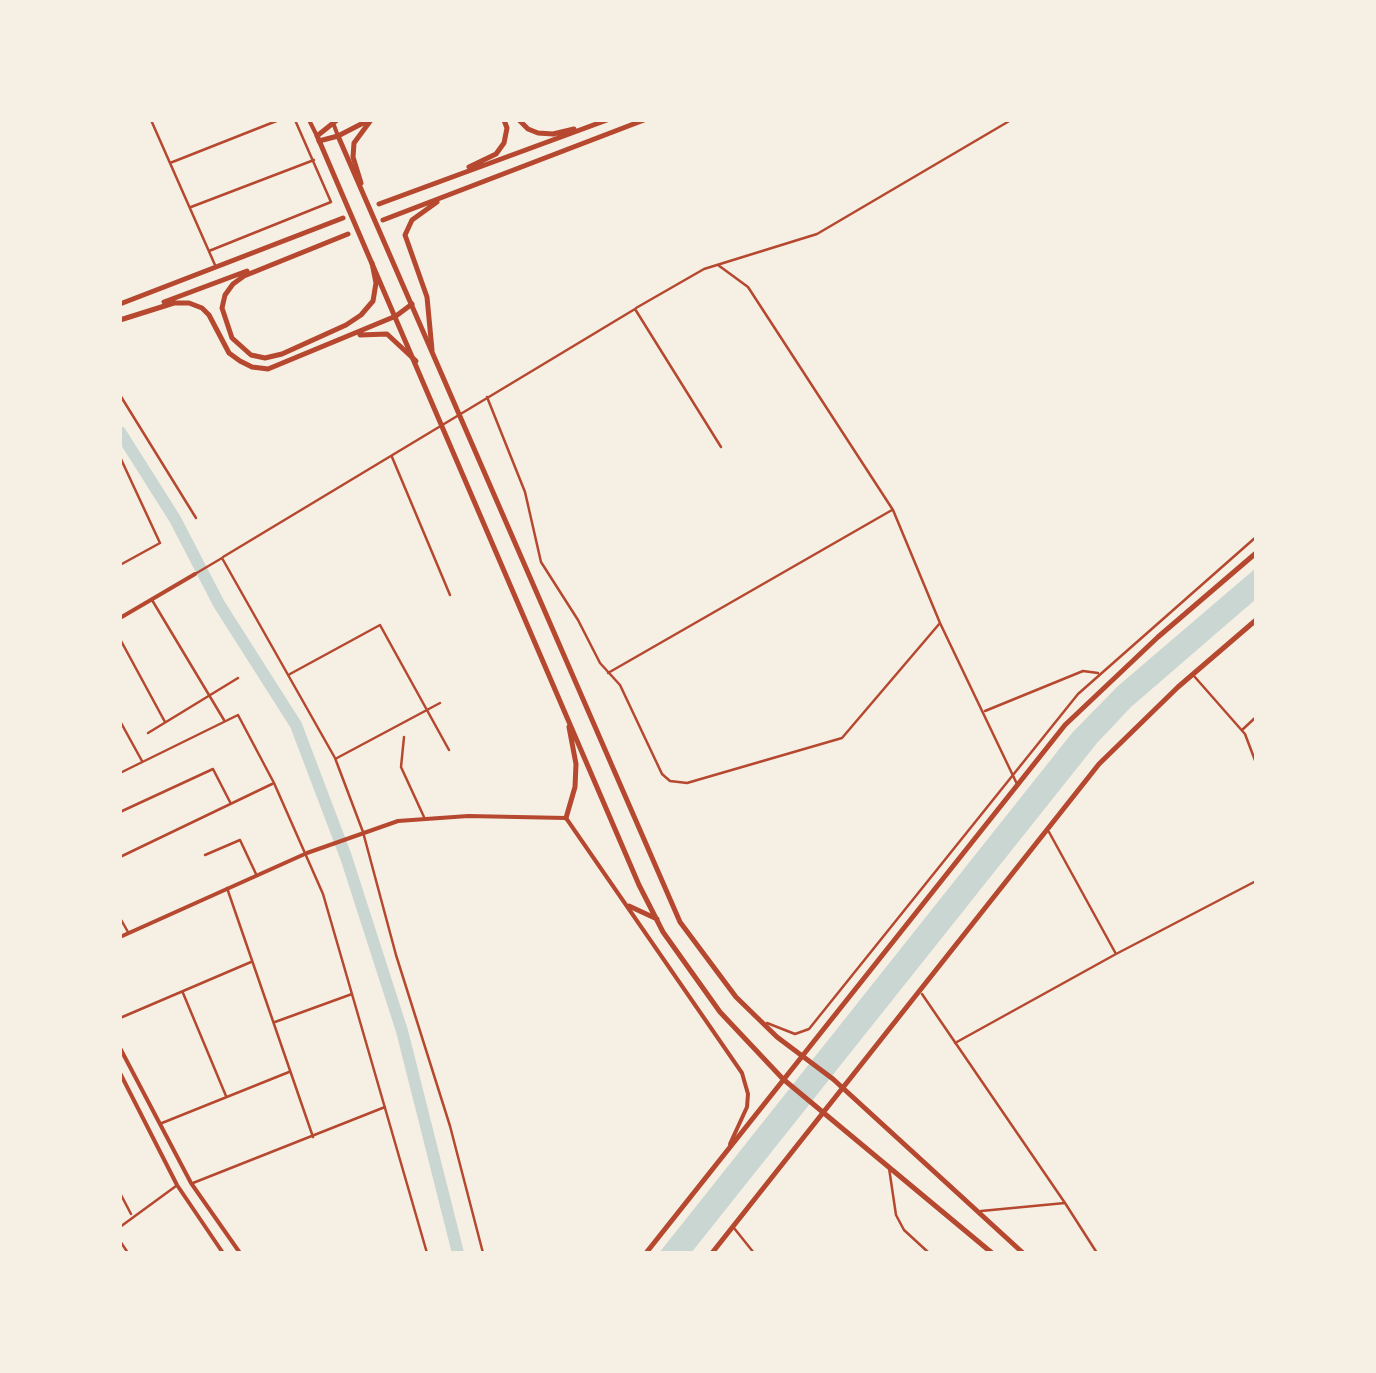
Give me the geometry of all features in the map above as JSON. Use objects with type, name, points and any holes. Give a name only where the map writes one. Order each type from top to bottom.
[{"type":"main road","points":[[309,120],[657,919],[720,1012],[785,1081],[992,1253]]},
{"type":"main road","points":[[318,138],[338,136],[370,120]]},
{"type":"main road","points":[[361,183],[353,156],[354,143],[370,120]]},
{"type":"main road","points":[[421,189],[496,154],[504,143],[504,120]]},
{"type":"main road","points":[[520,120],[528,129],[553,134],[606,120]]},
{"type":"main road","points":[[378,204],[606,120]]},
{"type":"main road","points":[[383,220],[644,120]]},
{"type":"main road","points":[[318,138],[334,121]]},
{"type":"main road","points":[[334,121],[680,922],[710,966],[758,1018],[832,1079],[1024,1253]]},
{"type":"main road","points":[[432,350],[426,297],[407,246],[406,232],[418,214],[465,188]]},
{"type":"main road","points":[[120,304],[342,218]]},
{"type":"main road","points":[[120,319],[348,234],[232,284],[222,308],[232,338],[251,355],[265,358],[361,316],[372,301],[376,283],[372,263]]},
{"type":"main road","points":[[120,319],[174,303],[202,308],[229,352],[252,367],[268,368],[396,316],[412,304]]},
{"type":"main road","points":[[343,339],[370,332],[387,334],[416,360]]},
{"type":"main road","points":[[646,1253],[1065,725],[1158,637],[1256,553]]},
{"type":"main road","points":[[120,618],[196,574]]},
{"type":"main road","points":[[712,1253],[1100,764],[1256,620]]},
{"type":"main road","points":[[566,818],[575,787],[576,764],[568,720]]},
{"type":"main road","points":[[120,937],[307,853],[398,821],[566,818]]},
{"type":"main road","points":[[566,818],[746,1083],[744,1118],[726,1151]]},
{"type":"main road","points":[[629,906],[657,919]]},
{"type":"main road","points":[[120,1048],[191,1183],[240,1253]]},
{"type":"main road","points":[[120,1074],[177,1186],[223,1253]]},
{"type":"street","points":[[151,120],[216,266]]},
{"type":"street","points":[[170,163],[279,120]]},
{"type":"street","points":[[208,250],[331,202],[296,120]]},
{"type":"street","points":[[196,574],[704,269],[817,234],[1012,120]]},
{"type":"street","points":[[190,208],[314,160]]},
{"type":"street","points":[[718,264],[748,287],[893,510],[940,623],[1018,786]]},
{"type":"street","points":[[635,308],[721,447]]},
{"type":"street","points":[[120,395],[196,518]]},
{"type":"street","points":[[487,398],[525,492],[541,562],[607,674],[620,685],[662,774],[670,781],[680,784],[842,738],[940,623]]},
{"type":"street","points":[[391,455],[450,595]]},
{"type":"street","points":[[120,566],[160,543],[121,460]]},
{"type":"street","points":[[607,674],[893,510]]},
{"type":"street","points":[[758,1018],[795,1034],[809,1029],[1050,726],[1100,674],[1256,536]]},
{"type":"street","points":[[222,558],[336,758],[363,832],[484,1253]]},
{"type":"street","points":[[528,568],[541,562]]},
{"type":"street","points":[[152,600],[224,722]]},
{"type":"street","points":[[289,674],[380,626],[449,750]]},
{"type":"street","points":[[120,639],[166,724]]},
{"type":"street","points":[[982,712],[1083,671],[1100,674]]},
{"type":"street","points":[[1194,675],[1248,739],[1256,762]]},
{"type":"street","points":[[148,733],[238,678]]},
{"type":"street","points":[[336,758],[440,703]]},
{"type":"street","points":[[120,773],[238,714],[307,853],[354,994],[427,1253]]},
{"type":"street","points":[[1241,731],[1256,716]]},
{"type":"street","points":[[120,721],[143,762]]},
{"type":"street","points":[[404,737],[401,768],[425,818]]},
{"type":"street","points":[[120,812],[213,770],[231,804]]},
{"type":"street","points":[[120,857],[274,783]]},
{"type":"street","points":[[1047,830],[1116,954]]},
{"type":"street","points":[[205,855],[240,840],[256,875]]},
{"type":"street","points":[[955,1043],[1256,881]]},
{"type":"street","points":[[227,887],[314,1137]]},
{"type":"street","points":[[120,918],[129,934]]},
{"type":"street","points":[[120,1018],[253,961]]},
{"type":"street","points":[[920,990],[1097,1253]]},
{"type":"street","points":[[182,991],[226,1097]]},
{"type":"street","points":[[274,1022],[354,994]]},
{"type":"street","points":[[158,1124],[291,1071]]},
{"type":"street","points":[[191,1183],[386,1107]]},
{"type":"street","points":[[889,1167],[896,1216],[904,1230],[929,1253]]},
{"type":"street","points":[[120,1227],[177,1186]]},
{"type":"street","points":[[120,1193],[131,1216]]},
{"type":"street","points":[[978,1212],[1064,1203]]},
{"type":"street","points":[[733,1226],[754,1253]]},
{"type":"street","points":[[120,1240],[128,1253]]},
{"type":"shaded area","points":[[1256,568],[1256,599],[1131,707],[1097,743],[691,1253],[659,1253],[1072,733],[1118,686]]},
{"type":"waterway","points":[[120,432],[175,519],[219,604],[296,725],[346,857],[402,1031],[458,1253]]}]
